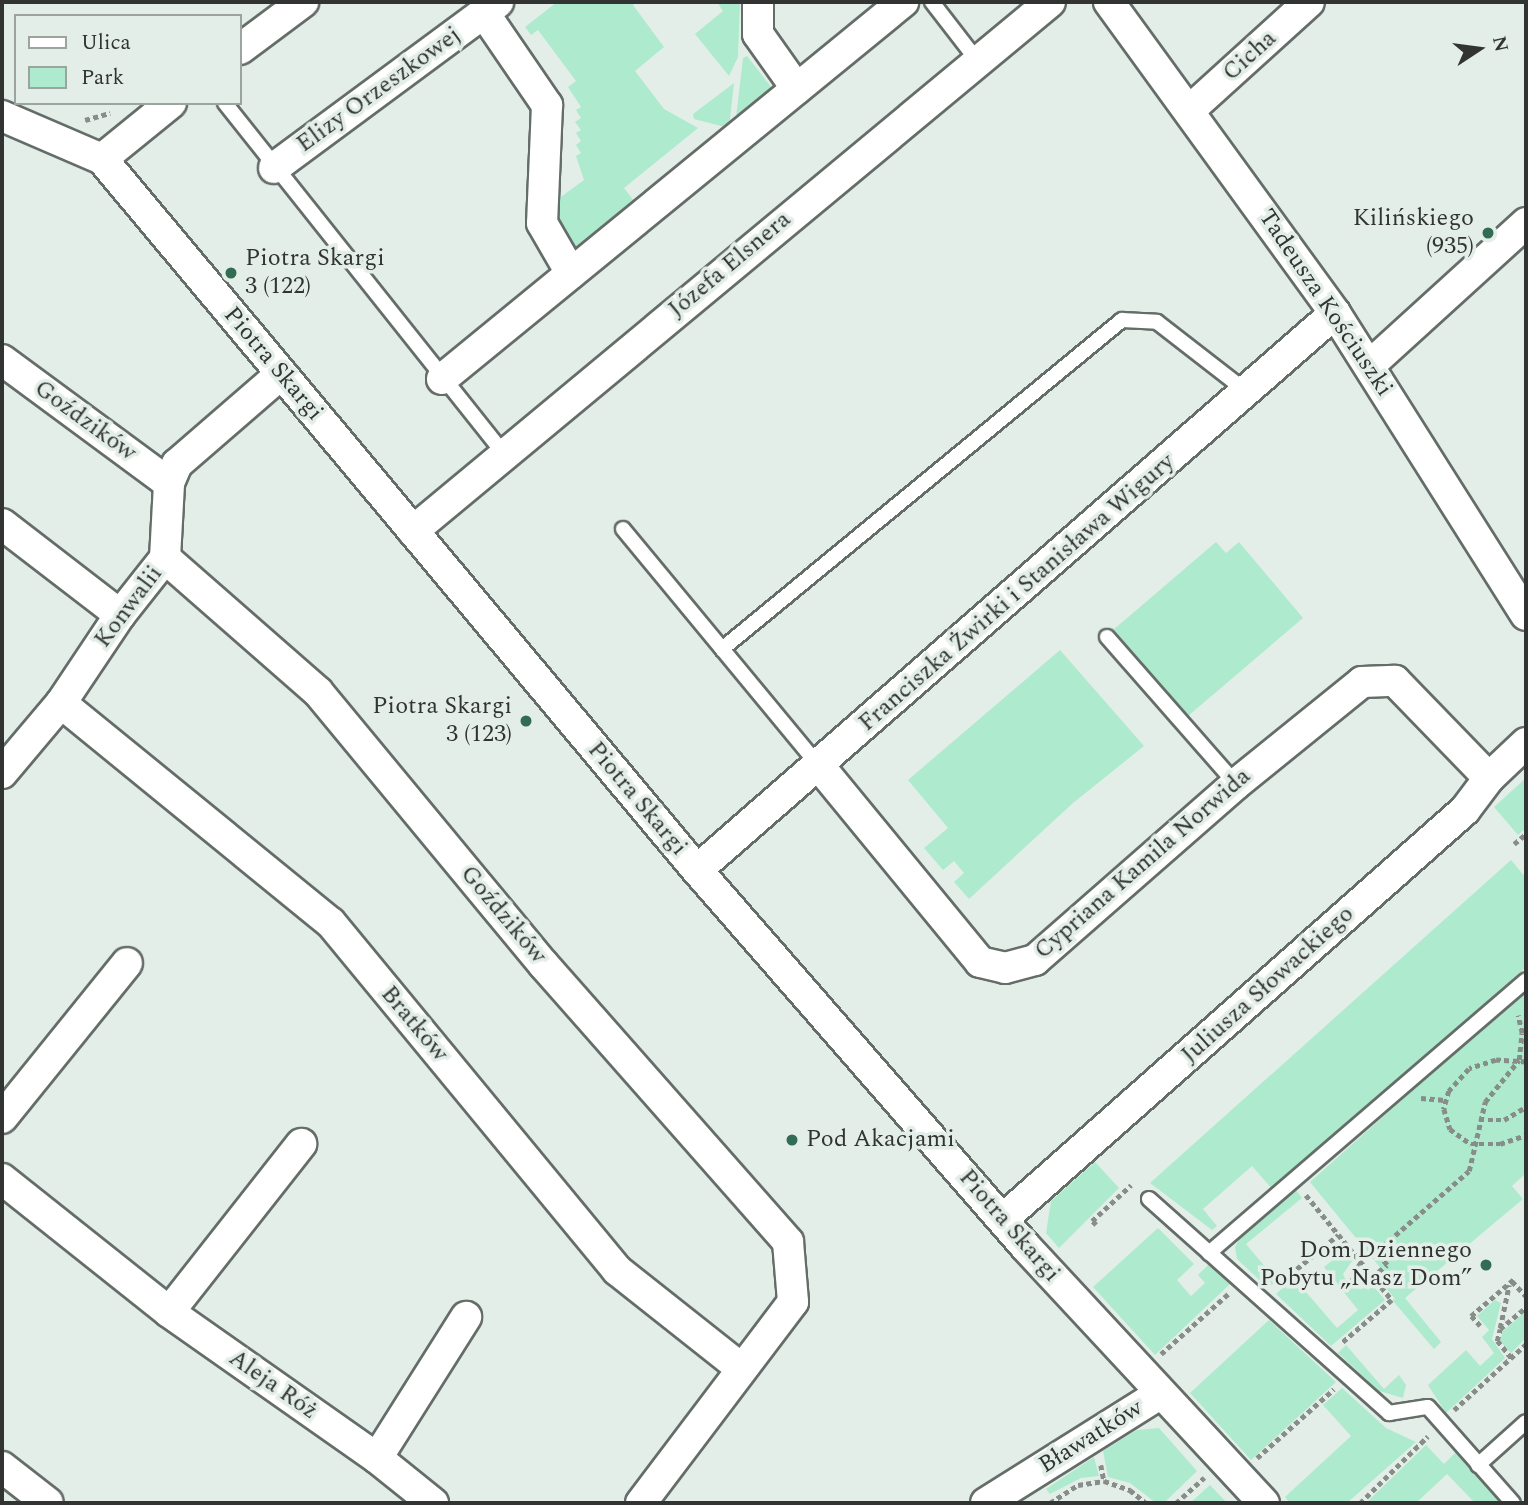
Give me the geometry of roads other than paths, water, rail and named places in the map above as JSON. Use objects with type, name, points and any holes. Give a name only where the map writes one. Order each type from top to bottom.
[{"type":"street","points":[[242,48],[303,2]]},
{"type":"street","points":[[758,2],[758,34],[797,89]]},
{"type":"street","points":[[442,379],[904,2]]},
{"type":"street","name":"Józefa Elsnera","points":[[413,531],[975,60],[1050,2]]},
{"type":"street","name":"Tadeusza Kościuszki","points":[[1109,2],[1191,109],[1335,313],[1526,615]]},
{"type":"street","name":"Cicha","points":[[1191,109],[1310,2]]},
{"type":"street","name":"Elizy Orzeszkowej","points":[[274,168],[491,7],[547,105],[542,223],[571,273]]},
{"type":"street","points":[[102,159],[169,105]]},
{"type":"street","name":"Piotra Skargi","points":[[2,116],[102,159],[696,870],[1003,1220],[1160,1394],[1264,1503]]},
{"type":"street","points":[[1370,366],[1526,223]]},
{"type":"street","name":"Franciszka Żwirki i Stanisława Wigury","points":[[696,870],[820,767],[1335,313]]},
{"type":"street","name":"Goździków","points":[[2,360],[169,483]]},
{"type":"street","points":[[169,483],[177,464],[281,374]]},
{"type":"street","name":"Konwalii","points":[[2,773],[61,703],[120,615],[165,558],[169,483]]},
{"type":"street","points":[[2,524],[120,615]]},
{"type":"street","name":"Goździków","points":[[165,558],[318,692],[544,965],[788,1242],[793,1302],[743,1369]]},
{"type":"street","name":"Cypriana Kamila Norwida","points":[[820,767],[980,962],[1005,968],[1035,960],[1236,784],[1362,682],[1395,681],[1489,778]]},
{"type":"street","name":"Bratków","points":[[61,703],[331,923],[617,1270],[743,1369]]},
{"type":"street","name":"Juliusza Słowackiego","points":[[1003,1220],[1465,810],[1489,778],[1526,743]]},
{"type":"street","points":[[2,1118],[127,962]]},
{"type":"street","points":[[169,1312],[301,1144]]},
{"type":"street","name":"Aleja Róż","points":[[2,1179],[169,1312],[377,1458],[433,1503]]},
{"type":"street","points":[[377,1458],[466,1317]]},
{"type":"street","points":[[653,1499],[743,1369]]},
{"type":"street","name":"Bławatków","points":[[986,1503],[1160,1394]]},
{"type":"street","points":[[2,1467],[48,1503]]},
{"type":"lane","points":[[932,2],[975,60]]},
{"type":"lane","points":[[227,105],[274,168],[375,288],[442,379],[504,454]]},
{"type":"lane","points":[[722,649],[1122,320],[1157,322],[1246,391]]},
{"type":"lane","points":[[624,529],[820,767]]},
{"type":"lane","points":[[1107,637],[1236,784]]},
{"type":"lane","points":[[1209,1253],[1526,980]]},
{"type":"lane","points":[[1149,1199],[1389,1413],[1428,1408],[1513,1503]]},
{"type":"lane","points":[[1478,1465],[1526,1422]]},
{"type":"place","name":"Kilińskiego (935)","points":[[1488,233]]},
{"type":"place","name":"Piotra Skargi 3 (122)","points":[[231,273]]},
{"type":"place","name":"Piotra Skargi 3 (123)","points":[[526,721]]},
{"type":"place","name":"Pod Akacjami","points":[[792,1140]]},
{"type":"place","name":"Dom Dziennego Pobytu „Nasz Dom”","points":[[1486,1265]]}]
